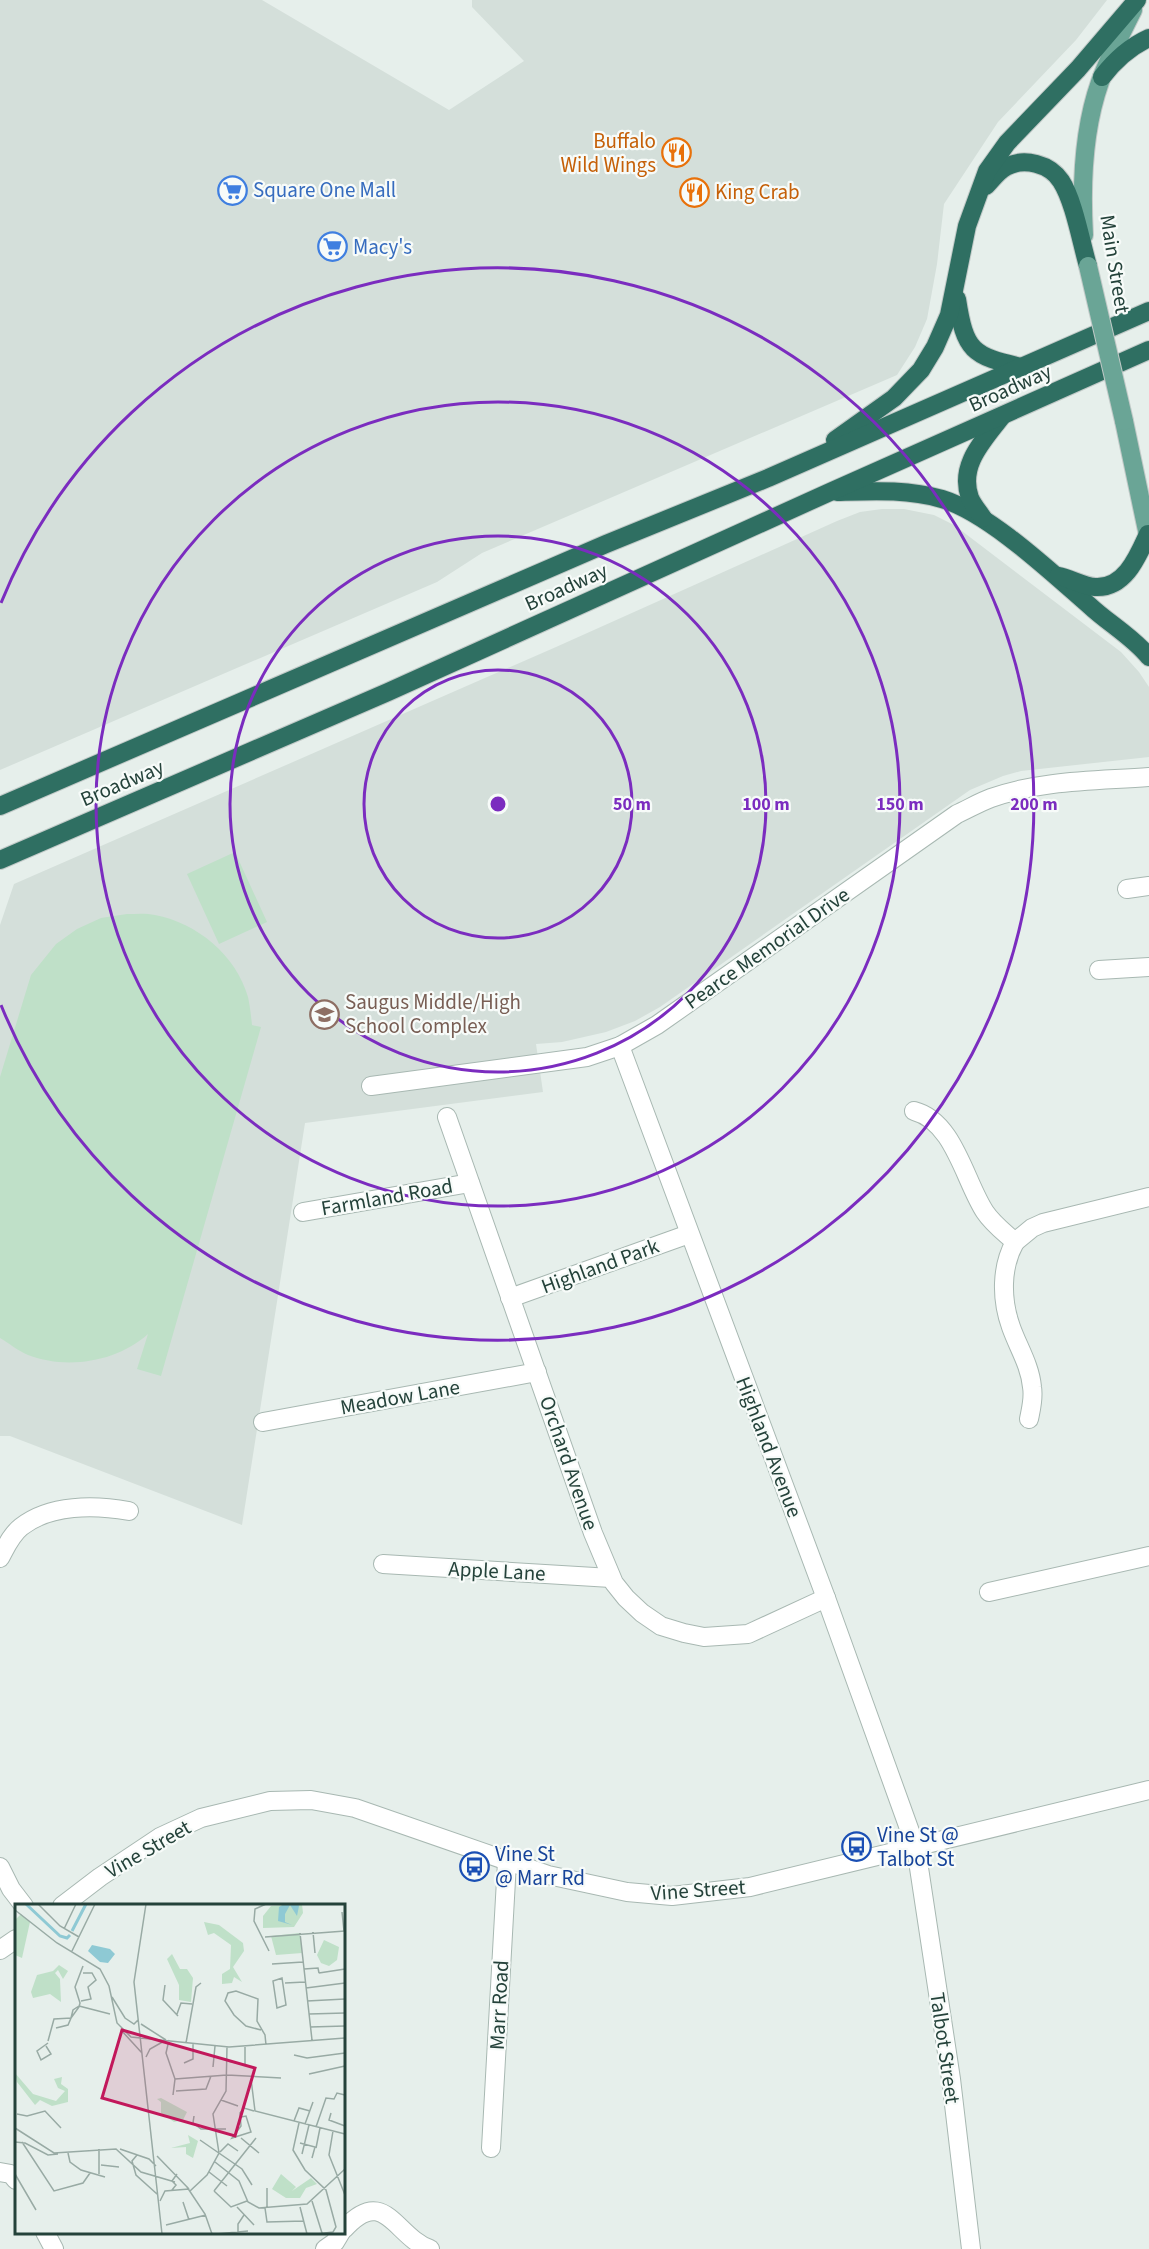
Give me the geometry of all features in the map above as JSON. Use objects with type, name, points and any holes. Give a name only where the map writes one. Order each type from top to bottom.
[{"type":"highway","points":[[802,463],[894,398],[915,378],[940,336],[949,315],[967,226],[987,171],[997,155],[1078,69],[1138,0]]},
{"type":"highway","points":[[1102,77],[1117,59],[1149,38]]},
{"type":"highway","points":[[980,192],[999,173],[1013,164],[1034,163],[1049,169],[1060,180],[1065,190],[1088,266]]},
{"type":"highway","points":[[955,290],[962,329],[973,348],[992,360],[1022,367]]},
{"type":"highway","name":"Broadway","points":[[0,806],[606,544],[802,463],[1149,311]]},
{"type":"highway","name":"Broadway","points":[[0,860],[388,692],[1149,350]]},
{"type":"highway","points":[[984,520],[970,498],[968,466],[1003,415]]},
{"type":"highway","points":[[830,492],[892,491],[918,494],[943,500],[984,520],[1055,575],[1149,657]]},
{"type":"highway","points":[[1055,575],[1095,587],[1112,582],[1128,572],[1148,537]]},
{"type":"main road","name":"Main Street","points":[[1138,0],[1102,77],[1091,118],[1084,175],[1083,217],[1088,266],[1148,537]]},
{"type":"street","name":"Pearce Memorial Drive","points":[[371,1086],[587,1057],[620,1046],[684,1006],[957,814],[991,798],[1030,788],[1064,783],[1149,777]]},
{"type":"street","points":[[1127,889],[1149,886]]},
{"type":"street","points":[[1099,970],[1149,967]]},
{"type":"street","name":"Highland Avenue","points":[[620,1046],[826,1598],[916,1848]]},
{"type":"street","points":[[915,1111],[932,1119],[951,1142],[985,1211],[995,1225],[1015,1242]]},
{"type":"street","name":"Orchard Avenue","points":[[447,1117],[593,1533],[611,1578],[626,1598],[642,1613],[662,1626],[704,1637],[748,1634],[826,1598]]},
{"type":"street","name":"Farmland Road","points":[[303,1212],[470,1183]]},
{"type":"street","points":[[1029,1419],[1033,1402],[1032,1387],[1024,1357],[1010,1324],[1004,1290],[1007,1260],[1015,1242],[1032,1228],[1043,1223],[1149,1197]]},
{"type":"street","name":"Highland Park","points":[[510,1298],[689,1234]]},
{"type":"street","name":"Meadow Lane","points":[[263,1422],[537,1372]]},
{"type":"street","points":[[0,1558],[8,1542],[21,1528],[38,1517],[63,1510],[89,1507],[129,1511]]},
{"type":"street","points":[[989,1592],[1149,1556]]},
{"type":"street","name":"Apple Lane","points":[[383,1564],[611,1578]]},
{"type":"street","name":"Vine Street","points":[[63,1904],[160,1837],[201,1818],[270,1801],[311,1800],[355,1808],[548,1875],[596,1886],[650,1895],[672,1896],[750,1887],[1149,1790]]},
{"type":"street","name":"Talbot Street","points":[[916,1848],[951,2079],[969,2244]]},
{"type":"street","name":"Marr Road","points":[[491,2148],[507,1862]]},
{"type":"street","points":[[0,1867],[11,1889],[23,1904]]},
{"type":"street","points":[[0,1950],[15,1940]]},
{"type":"street","points":[[0,2172],[11,2174],[15,2179]]},
{"type":"street","points":[[345,2228],[362,2214],[375,2211],[385,2213],[403,2232],[430,2249]]},
{"type":"street","points":[[46,2234],[54,2249]]},
{"type":"street","points":[[327,2248],[340,2234]]},
{"type":"shaded area","points":[[0,0],[262,0],[449,110],[524,61],[472,7],[472,0],[1107,0],[1076,40],[998,122],[944,204],[937,264],[927,319],[915,347],[897,375],[482,553],[437,582],[0,770]]},
{"type":"shaded area","name":"Saugus Middle/High School Complex","points":[[904,509],[934,515],[954,525],[1121,652],[1149,687],[1149,757],[1021,771],[970,790],[660,1007],[635,1021],[606,1032],[562,1042],[536,1044],[543,1092],[305,1123],[242,1525],[10,1436],[0,1436],[0,925],[14,884],[556,647],[837,521],[860,512]]},
{"type":"green space","points":[[235,852],[267,922],[219,944],[187,874]]},
{"type":"green space","points":[[127,914],[152,914],[171,919],[200,933],[213,943],[234,968],[242,982],[248,997],[252,1025],[261,1027],[161,1376],[137,1369],[148,1334],[136,1344],[107,1357],[75,1362],[43,1360],[28,1355],[0,1338],[0,1077],[31,975],[56,944],[77,929],[101,918]]},
{"type":"place","name":"Buffalo Wild Wings","points":[[677,153]]},
{"type":"place","name":"Square One Mall","points":[[232,190]]},
{"type":"place","name":"King Crab","points":[[694,192]]},
{"type":"place","name":"Macy's","points":[[332,247]]},
{"type":"place","name":"Saugus Middle/High School Complex","points":[[324,1014]]},
{"type":"place","name":"Vine St @ Talbot St","points":[[856,1847]]},
{"type":"place","name":"Vine St @ Marr Rd","points":[[474,1866]]}]
